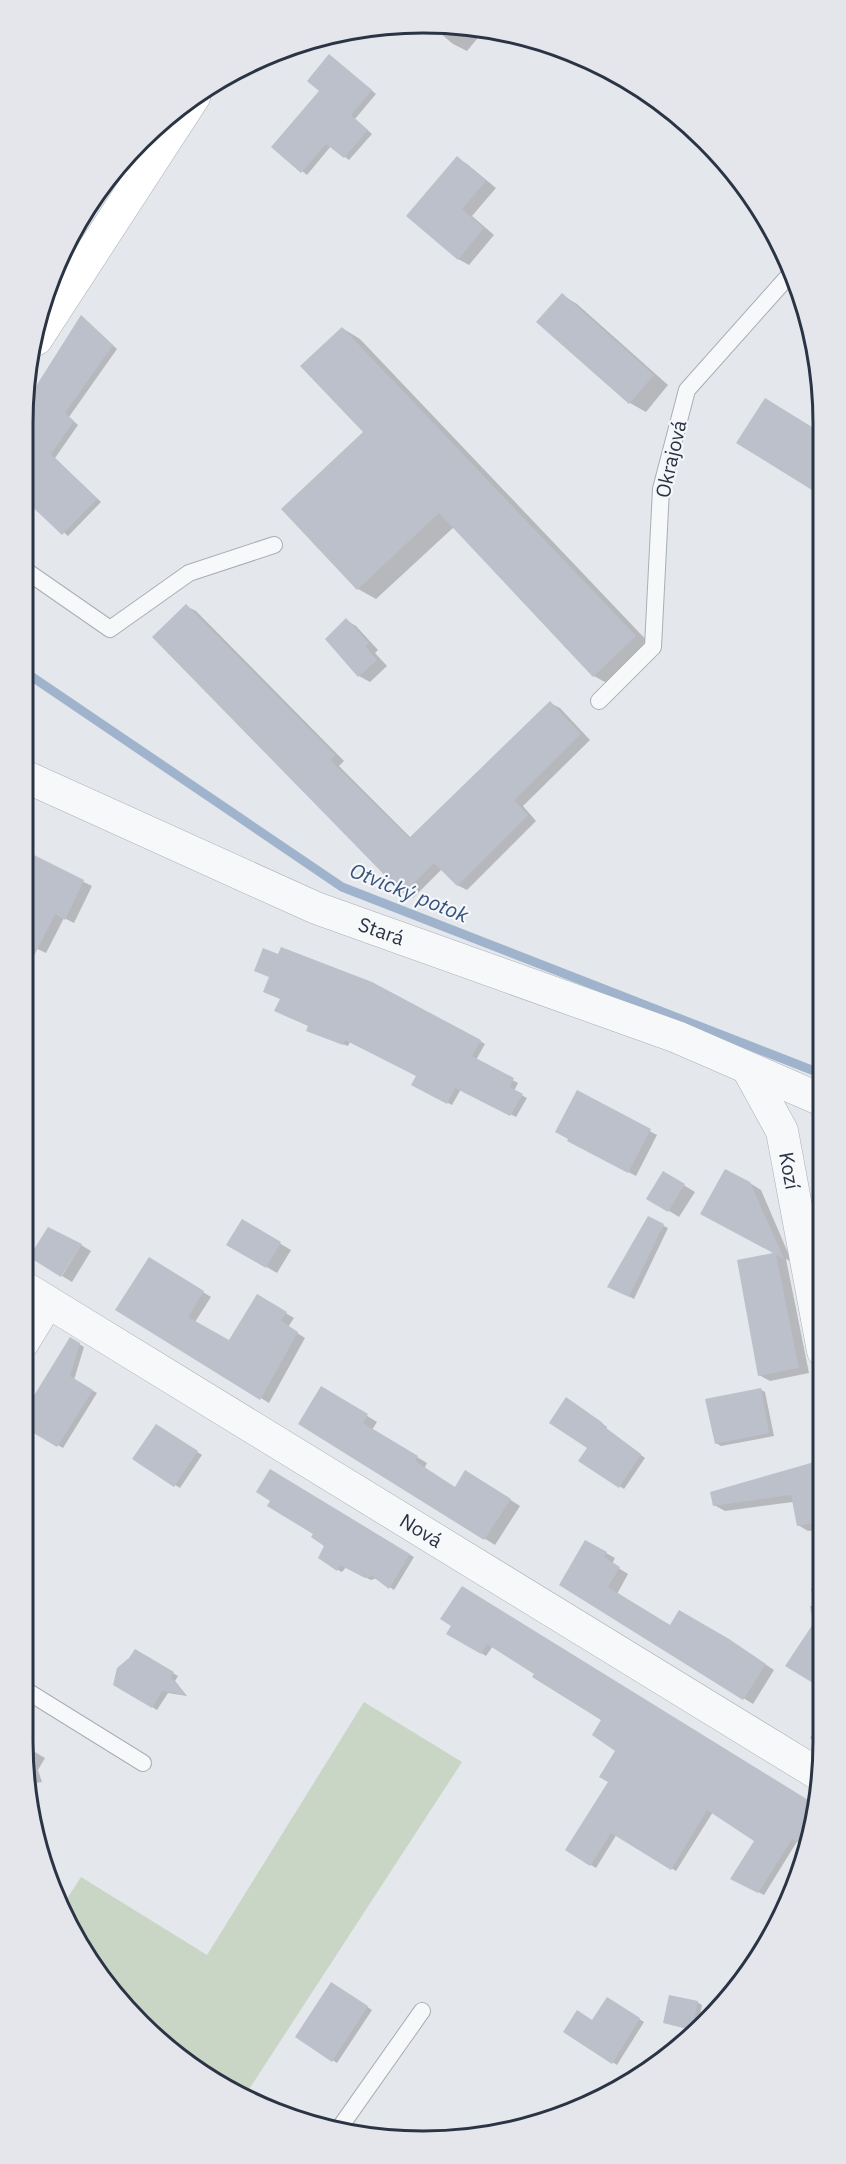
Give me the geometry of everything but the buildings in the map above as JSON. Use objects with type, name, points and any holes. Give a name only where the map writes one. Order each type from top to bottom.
[{"type":"main road","points":[[45,325],[178,120]]},
{"type":"street","name":"Stará","points":[[33,780],[316,908],[677,1037],[813,1096]]},
{"type":"street","name":"Kozí","points":[[748,1068],[782,1131],[813,1302]]},
{"type":"street","name":"Nová","points":[[35,1294],[812,1770]]},
{"type":"lane","name":"Okrajová","points":[[599,701],[653,647],[661,489],[687,390],[785,280]]},
{"type":"lane","points":[[33,576],[110,629],[189,573],[274,545]]},
{"type":"lane","points":[[33,1695],[143,1763]]},
{"type":"lane","points":[[343,2123],[422,2011]]},
{"type":"green space","points":[[364,1702],[462,1762],[249,2090],[206,2065],[147,2017],[99,1958],[67,1899],[81,1877],[207,1955]]},
{"type":"waterway","name":"Otvický potok","points":[[33,677],[342,887],[813,1070]]}]
